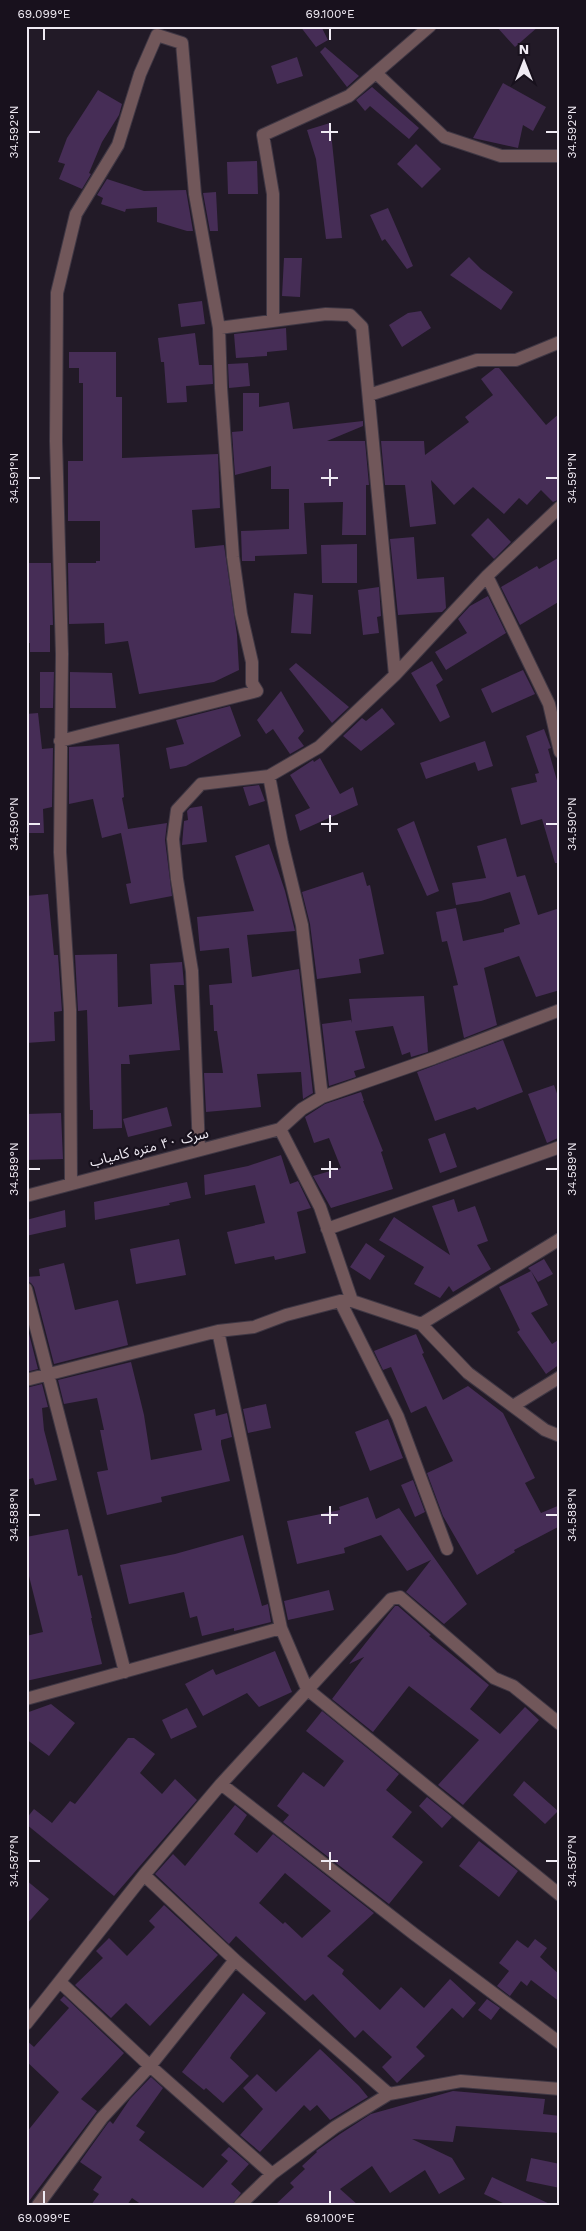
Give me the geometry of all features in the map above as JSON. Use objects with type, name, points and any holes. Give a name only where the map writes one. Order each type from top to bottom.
[{"type":"street","points":[[273,321],[273,194],[263,135],[349,96],[430,26]]},
{"type":"street","points":[[60,741],[257,691],[252,683],[252,662],[241,614],[233,557],[221,388],[219,328],[195,194],[182,43],[157,35],[140,74],[118,145],[76,214],[57,293],[56,441],[62,654],[60,741],[60,852],[70,1010],[71,1183]]},
{"type":"street","points":[[376,73],[444,137],[501,156],[560,156]]},
{"type":"street","points":[[219,328],[326,314],[350,315],[362,326],[395,675]]},
{"type":"street","points":[[369,395],[477,360],[516,360],[560,342]]},
{"type":"street","points":[[199,1150],[192,971],[177,878],[173,839],[176,810],[201,784],[269,776],[319,747],[395,675],[487,576],[560,507]]},
{"type":"street","points":[[487,576],[549,704],[560,752]]},
{"type":"street","points":[[269,776],[282,843],[302,925],[322,1097]]},
{"type":"street","points":[[447,1549],[398,1417],[346,1301],[320,1207],[280,1129],[302,1109],[322,1097],[434,1058],[560,1010]]},
{"type":"street","name":"سرک ۴۰ متره کامیاب","points":[[26,1196],[280,1129]]},
{"type":"street","points":[[327,1229],[560,1147]]},
{"type":"street","points":[[421,1324],[560,1238]]},
{"type":"street","points":[[26,1289],[125,1672]]},
{"type":"street","points":[[26,1380],[218,1331],[254,1327],[286,1315],[346,1301],[421,1324],[468,1373],[545,1430],[560,1436]]},
{"type":"street","points":[[218,1331],[281,1628],[307,1688],[560,1895]]},
{"type":"street","points":[[514,1406],[560,1377]]},
{"type":"street","points":[[26,2024],[144,1875],[221,1784],[307,1688],[391,1599],[400,1597],[494,1678],[513,1686],[560,1724]]},
{"type":"street","points":[[26,1698],[281,1628]]},
{"type":"street","points":[[221,1784],[414,1934],[560,2043]]},
{"type":"street","points":[[144,1875],[235,1960],[389,2094]]},
{"type":"street","points":[[38,2205],[102,2118],[150,2066],[235,1960]]},
{"type":"street","points":[[60,1982],[150,2066],[272,2174]]},
{"type":"street","points":[[240,2205],[272,2174],[335,2127],[389,2094],[461,2081],[560,2088]]},
{"type":"building","points":[[300,26],[321,26],[328,40],[316,47]]},
{"type":"building","points":[[496,26],[539,26],[515,47]]},
{"type":"building","points":[[325,47],[359,76],[347,87],[320,52]]},
{"type":"building","points":[[297,57],[303,76],[277,84],[271,66]]},
{"type":"building","points":[[503,83],[546,107],[533,131],[523,125],[518,148],[473,138]]},
{"type":"building","points":[[372,87],[419,128],[409,139],[370,106],[365,111],[356,100]]},
{"type":"building","points":[[98,90],[122,104],[119,115],[102,142],[89,173],[91,174],[82,189],[59,179],[65,164],[58,162],[67,138]]},
{"type":"building","points":[[330,123],[342,238],[326,239],[316,159],[307,130]]},
{"type":"building","points":[[416,144],[441,169],[422,188],[397,164]]},
{"type":"building","points":[[257,161],[258,194],[228,194],[227,162]]},
{"type":"building","points":[[107,179],[144,191],[186,190],[193,231],[157,222],[157,207],[126,209],[125,212],[101,204],[103,198],[97,195]]},
{"type":"building","points":[[216,192],[218,231],[210,231],[203,193]]},
{"type":"building","points":[[388,208],[413,266],[407,269],[385,239],[382,241],[370,215]]},
{"type":"building","points":[[469,257],[481,269],[513,292],[501,310],[450,275]]},
{"type":"building","points":[[284,258],[302,258],[300,297],[282,296]]},
{"type":"building","points":[[202,301],[205,324],[181,327],[178,304]]},
{"type":"building","points":[[421,311],[431,328],[402,347],[389,325],[408,313]]},
{"type":"building","points":[[286,328],[287,350],[267,352],[267,356],[236,358],[234,334]]},
{"type":"building","points":[[195,333],[199,365],[212,365],[213,384],[186,386],[187,402],[167,403],[164,362],[161,362],[158,338]]},
{"type":"building","points":[[69,352],[116,352],[116,397],[122,397],[122,458],[218,454],[220,508],[192,510],[195,548],[224,545],[237,635],[239,670],[214,682],[139,694],[128,641],[105,644],[104,623],[69,624],[68,563],[96,563],[96,561],[100,561],[100,521],[68,521],[68,461],[83,461],[83,383],[79,383],[79,368],[69,368]]},
{"type":"building","points":[[248,363],[250,386],[229,388],[228,364]]},
{"type":"building","points":[[495,368],[499,368],[546,425],[560,413],[560,499],[553,502],[541,490],[527,505],[519,498],[504,514],[473,487],[454,505],[431,480],[436,524],[410,527],[405,485],[385,485],[381,441],[424,441],[425,455],[469,422],[465,417],[493,395],[481,379]]},
{"type":"building","points":[[243,393],[259,393],[259,407],[289,402],[293,429],[363,421],[363,426],[327,441],[365,441],[369,485],[366,485],[366,535],[342,535],[343,502],[304,503],[307,554],[255,556],[255,561],[242,561],[241,531],[289,529],[289,489],[271,489],[271,466],[235,475],[232,432],[243,431]]},
{"type":"building","points":[[488,518],[511,542],[494,559],[471,535]]},
{"type":"building","points":[[414,537],[417,579],[444,577],[446,608],[442,612],[398,615],[390,539]]},
{"type":"building","points":[[357,544],[357,583],[322,583],[321,545]]},
{"type":"building","points":[[560,557],[560,601],[520,625],[501,587],[537,566],[539,569]]},
{"type":"building","points":[[27,563],[51,563],[53,625],[50,625],[50,652],[30,652],[30,643],[26,643]]},
{"type":"building","points":[[379,587],[381,616],[377,617],[379,633],[363,635],[358,590]]},
{"type":"building","points":[[294,593],[313,595],[311,634],[291,633]]},
{"type":"building","points":[[488,596],[506,633],[446,670],[435,652],[467,633],[458,619],[470,606]]},
{"type":"building","points":[[432,661],[443,680],[436,685],[450,717],[440,722],[411,673]]},
{"type":"building","points":[[296,663],[349,707],[332,723],[289,669]]},
{"type":"building","points":[[523,670],[535,694],[492,713],[481,689]]},
{"type":"building","points":[[40,672],[54,672],[53,708],[40,708]]},
{"type":"building","points":[[70,672],[112,673],[116,708],[70,708]]},
{"type":"building","points":[[281,691],[304,731],[298,738],[304,746],[290,754],[273,729],[266,734],[257,720]]},
{"type":"building","points":[[230,706],[241,736],[186,766],[170,769],[166,748],[184,744],[176,720]]},
{"type":"building","points":[[382,708],[395,724],[361,751],[343,736],[362,718],[366,721]]},
{"type":"building","points":[[38,713],[42,749],[53,748],[52,807],[43,809],[44,833],[26,833],[26,714]]},
{"type":"building","points":[[544,729],[551,748],[548,749],[560,791],[560,863],[555,863],[542,819],[521,825],[511,788],[537,782],[535,774],[539,773],[526,736]]},
{"type":"building","points":[[485,741],[493,766],[478,771],[475,762],[426,779],[420,763]]},
{"type":"building","points":[[119,744],[124,797],[122,798],[128,829],[167,823],[165,840],[172,896],[130,904],[126,884],[131,883],[121,833],[102,838],[93,799],[69,804],[69,747]]},
{"type":"building","points":[[320,758],[340,794],[353,787],[358,805],[300,831],[295,815],[310,808],[290,775],[313,760],[314,762]]},
{"type":"building","points":[[259,785],[265,801],[249,806],[243,787]]},
{"type":"building","points":[[202,806],[207,842],[182,845],[184,821],[188,820],[187,811],[190,808]]},
{"type":"building","points":[[414,821],[439,891],[427,896],[397,829]]},
{"type":"building","points":[[506,838],[517,877],[525,875],[538,915],[560,908],[560,990],[536,997],[519,956],[484,968],[497,1025],[464,1038],[453,986],[458,985],[447,941],[442,942],[436,912],[456,908],[463,941],[504,932],[504,929],[520,924],[510,892],[481,901],[456,905],[452,883],[486,878],[477,846]]},
{"type":"building","points":[[269,844],[285,891],[295,931],[247,935],[252,977],[299,969],[313,1093],[303,1099],[301,1072],[257,1074],[261,1107],[206,1112],[204,1073],[223,1073],[217,1031],[214,1031],[213,1005],[210,1005],[209,985],[232,983],[229,948],[200,951],[197,917],[254,911],[235,856]]},
{"type":"building","points":[[363,872],[367,886],[370,885],[384,954],[359,959],[361,973],[317,979],[310,924],[302,892]]},
{"type":"building","points":[[48,894],[54,955],[58,955],[62,1011],[54,1012],[55,1041],[26,1043],[26,896]]},
{"type":"building","points":[[117,954],[118,1007],[152,1004],[150,964],[182,962],[184,985],[174,985],[180,1050],[129,1055],[130,1064],[121,1064],[122,1128],[93,1129],[93,1110],[90,1110],[87,1010],[78,1011],[75,955]]},
{"type":"building","points":[[424,996],[428,1052],[411,1057],[410,1052],[402,1055],[393,1026],[355,1031],[365,1068],[354,1071],[356,1077],[329,1086],[322,1024],[351,1020],[352,1023],[349,999]]},
{"type":"building","points":[[503,1040],[523,1092],[477,1110],[475,1107],[435,1121],[417,1072]]},
{"type":"building","points":[[554,1085],[560,1102],[560,1137],[547,1143],[528,1094]]},
{"type":"building","points":[[361,1092],[383,1151],[381,1152],[393,1189],[331,1208],[313,1176],[341,1168],[329,1138],[314,1143],[305,1117],[325,1104]]},
{"type":"building","points":[[167,1107],[172,1126],[128,1137],[123,1119]]},
{"type":"building","points":[[61,1113],[63,1159],[26,1160],[26,1114]]},
{"type":"building","points":[[445,1133],[457,1167],[440,1173],[428,1139]]},
{"type":"building","points":[[281,1155],[290,1184],[298,1181],[311,1208],[297,1212],[306,1253],[275,1260],[274,1256],[235,1264],[227,1232],[265,1223],[255,1185],[205,1195],[204,1175],[248,1166]]},
{"type":"building","points":[[187,1182],[191,1198],[169,1203],[170,1205],[95,1220],[94,1202]]},
{"type":"building","points":[[454,1199],[458,1212],[475,1206],[488,1241],[477,1245],[491,1269],[453,1292],[449,1286],[440,1298],[414,1284],[424,1267],[379,1240],[394,1217],[450,1255],[432,1206]]},
{"type":"building","points":[[65,1210],[66,1227],[26,1236],[26,1220]]},
{"type":"building","points":[[179,1239],[186,1275],[136,1284],[130,1249]]},
{"type":"building","points":[[366,1243],[385,1256],[370,1280],[350,1267]]},
{"type":"building","points":[[544,1259],[553,1274],[538,1282],[528,1268]]},
{"type":"building","points":[[64,1263],[75,1310],[118,1300],[128,1345],[54,1364],[34,1287],[26,1281],[26,1277],[40,1276],[39,1269]]},
{"type":"building","points":[[531,1271],[548,1305],[531,1313],[552,1344],[560,1339],[560,1364],[546,1374],[517,1332],[520,1330],[499,1287]]},
{"type":"building","points":[[26,1322],[38,1369],[26,1372]]},
{"type":"building","points":[[416,1334],[424,1353],[422,1354],[443,1400],[468,1386],[503,1413],[535,1478],[525,1483],[541,1513],[560,1505],[560,1526],[514,1550],[515,1552],[477,1575],[443,1516],[427,1473],[453,1461],[426,1406],[411,1413],[391,1367],[383,1370],[374,1351]]},
{"type":"building","points":[[131,1362],[144,1415],[151,1460],[202,1450],[194,1414],[215,1409],[216,1416],[227,1413],[232,1437],[221,1440],[230,1481],[161,1497],[162,1502],[107,1515],[97,1472],[108,1470],[100,1430],[104,1430],[97,1398],[64,1404],[58,1380]]},
{"type":"building","points":[[42,1384],[48,1407],[42,1408],[44,1430],[57,1480],[35,1485],[33,1478],[26,1480],[26,1388]]},
{"type":"building","points":[[266,1404],[271,1428],[248,1433],[243,1409]]},
{"type":"building","points":[[388,1419],[403,1458],[370,1471],[355,1432]]},
{"type":"building","points":[[413,1480],[425,1512],[415,1517],[401,1485]]},
{"type":"building","points":[[368,1497],[376,1519],[399,1508],[467,1604],[444,1624],[406,1592],[431,1560],[407,1571],[381,1535],[344,1548],[345,1553],[297,1564],[287,1521],[340,1510],[339,1507]]},
{"type":"building","points":[[68,1529],[78,1576],[82,1575],[102,1664],[26,1681],[26,1636],[43,1632],[29,1576],[26,1576],[26,1537]]},
{"type":"building","points":[[243,1535],[262,1606],[268,1604],[271,1622],[202,1636],[197,1616],[190,1618],[184,1592],[129,1604],[120,1565],[175,1554]]},
{"type":"building","points":[[329,1590],[334,1610],[288,1620],[284,1601]]},
{"type":"building","points":[[395,1606],[398,1606],[431,1635],[429,1636],[489,1685],[470,1709],[500,1734],[525,1707],[539,1720],[463,1805],[438,1785],[479,1740],[409,1686],[373,1732],[332,1699],[364,1657],[349,1664]]},
{"type":"building","points":[[275,1651],[292,1692],[259,1707],[247,1693],[203,1716],[185,1684],[213,1669],[216,1675]]},
{"type":"building","points":[[51,1704],[75,1723],[49,1756],[26,1739],[26,1713]]},
{"type":"building","points":[[187,1708],[197,1727],[171,1739],[162,1720]]},
{"type":"building","points":[[322,1711],[399,1774],[386,1790],[412,1812],[392,1837],[423,1862],[389,1904],[283,1822],[289,1815],[277,1806],[303,1772],[324,1787],[344,1761],[306,1731]]},
{"type":"building","points":[[128,1738],[134,1738],[155,1754],[140,1773],[162,1794],[175,1779],[197,1800],[114,1896],[26,1824],[26,1819],[34,1809],[52,1823],[70,1801],[75,1804]]},
{"type":"building","points":[[524,1781],[558,1811],[545,1824],[513,1795]]},
{"type":"building","points":[[427,1797],[452,1817],[442,1828],[419,1806]]},
{"type":"building","points":[[235,1805],[247,1815],[234,1834],[257,1853],[273,1834],[374,1913],[327,1956],[344,1970],[342,1974],[380,2010],[401,1987],[424,2008],[450,1979],[476,2003],[463,2018],[452,2008],[416,2047],[425,2056],[397,2083],[382,2067],[392,2057],[363,2030],[355,2038],[313,1994],[305,2001],[236,1936],[229,1944],[155,1874],[173,1854],[185,1866]],"holes":[[[285,1873],[331,1911],[302,1938],[285,1922],[283,1924],[259,1903]]]},
{"type":"building","points":[[479,1841],[518,1871],[499,1897],[459,1866]]},
{"type":"building","points":[[26,1880],[49,1899],[26,1925]]},
{"type":"building","points":[[164,1905],[218,1955],[150,2026],[126,2003],[111,2018],[75,1985],[103,1958],[96,1951],[109,1938],[127,1956],[155,1927],[149,1921]]},
{"type":"building","points":[[535,1939],[547,1948],[540,1957],[560,1975],[560,2002],[531,1980],[527,1986],[521,1981],[510,1996],[497,1986],[509,1971],[499,1963],[517,1940],[528,1948]]},
{"type":"building","points":[[243,1993],[266,2013],[230,2058],[249,2076],[223,2103],[206,2088],[204,2090],[182,2072]]},
{"type":"building","points":[[64,1996],[124,2053],[81,2099],[97,2111],[26,2205],[26,2133],[59,2092],[26,2061],[26,2040],[34,2047],[69,2008],[60,2000]]},
{"type":"building","points":[[487,1999],[500,2008],[491,2020],[478,2010]]},
{"type":"building","points":[[320,2049],[368,2097],[330,2120],[317,2105],[310,2111],[304,2105],[260,2152],[240,2135],[263,2109],[243,2088],[257,2074],[276,2092]]},
{"type":"building","points":[[151,2077],[163,2088],[136,2126],[145,2132],[139,2140],[203,2188],[228,2161],[221,2155],[229,2147],[249,2164],[231,2184],[241,2193],[232,2205],[142,2205],[132,2198],[127,2205],[91,2205],[99,2194],[93,2190],[102,2177],[80,2162],[108,2123],[110,2121],[113,2124],[130,2099]]},
{"type":"building","points":[[453,2091],[545,2099],[543,2114],[560,2116],[560,2133],[456,2126],[453,2142],[412,2139],[452,2158],[465,2179],[439,2194],[425,2170],[390,2193],[372,2166],[340,2189],[358,2205],[275,2205],[294,2187],[290,2183],[305,2169],[302,2166],[316,2151],[371,2114]]},
{"type":"building","points":[[531,2158],[560,2164],[560,2188],[526,2181]]},
{"type":"building","points":[[492,2177],[552,2205],[507,2205],[484,2194]]}]
